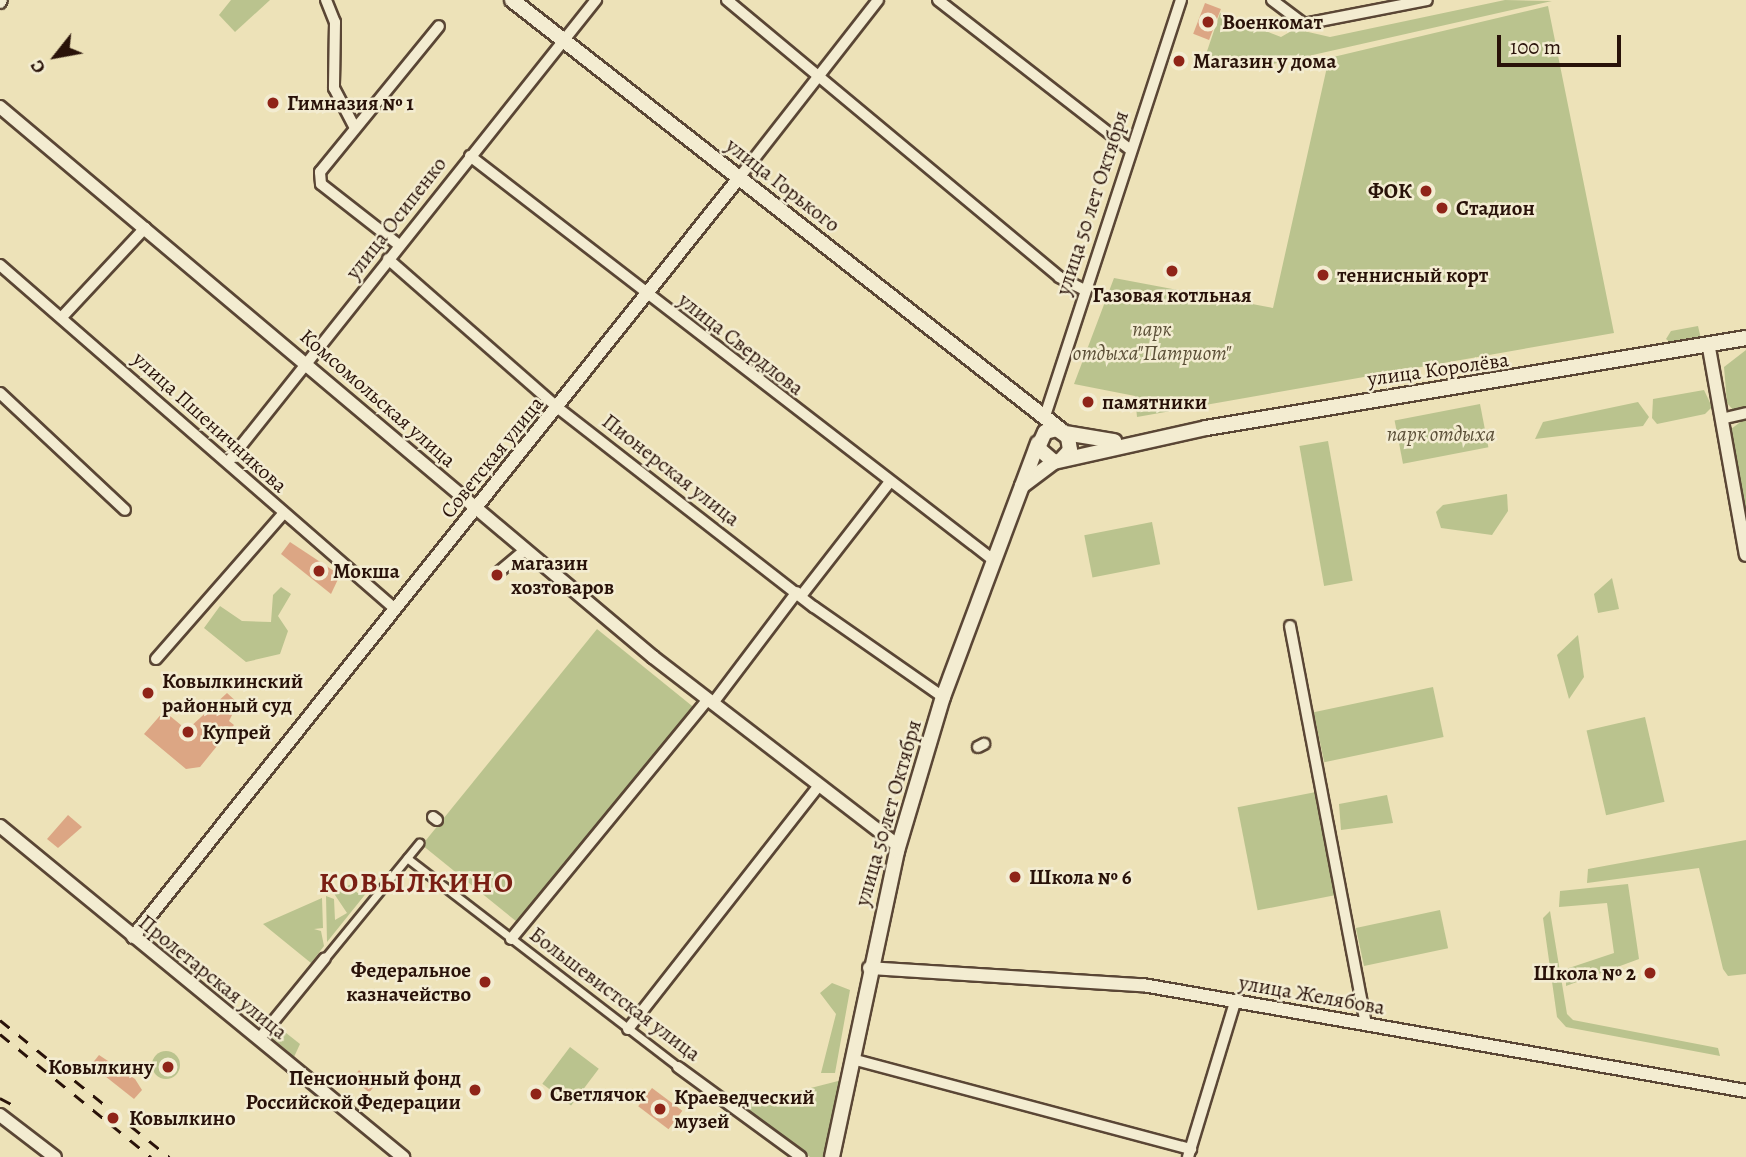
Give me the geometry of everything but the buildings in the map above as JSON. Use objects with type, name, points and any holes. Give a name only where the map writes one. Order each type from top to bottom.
[{"type":"main road","name":"улица Горького","points":[[515,1],[1026,406],[1063,432]]},
{"type":"main road","name":"улица Королёва","points":[[1058,461],[1136,441],[1709,348],[1746,338]]},
{"type":"main road","name":"улица Горького","points":[[1026,406],[1039,422],[1039,441]]},
{"type":"main road","points":[[1019,489],[1058,461],[1070,446],[1063,432],[1049,430],[1039,441],[1042,456],[1058,461]]},
{"type":"main road","name":"улица Королёва","points":[[1063,432],[1136,441]]},
{"type":"main road","name":"улица 50 лет Октября","points":[[832,1157],[869,968],[898,846],[943,697],[992,559],[1039,441]]},
{"type":"street","points":[[326,0],[335,22],[334,88],[355,128]]},
{"type":"street","name":"улица Осипенко","points":[[228,462],[596,0]]},
{"type":"street","points":[[727,0],[821,72],[1059,277],[1084,290]]},
{"type":"street","name":"Советская улица","points":[[133,937],[394,608],[558,408],[878,0]]},
{"type":"street","points":[[938,0],[1130,150]]},
{"type":"street","name":"улица 50 лет Октября","points":[[1044,419],[1181,0]]},
{"type":"street","points":[[1272,0],[1304,24],[1427,0]]},
{"type":"street","points":[[399,245],[321,184],[320,172],[439,26]]},
{"type":"street","name":"Комсомольская улица","points":[[0,107],[525,550],[818,787],[898,846]]},
{"type":"street","name":"улица Свердлова","points":[[470,156],[645,295],[992,559]]},
{"type":"street","points":[[62,317],[145,228]]},
{"type":"street","name":"Пионерская улица","points":[[388,259],[558,408],[799,594],[943,697]]},
{"type":"street","name":"улица Пшеничникова","points":[[0,265],[394,608]]},
{"type":"street","points":[[1709,348],[1746,555]]},
{"type":"street","points":[[0,393],[125,510]]},
{"type":"street","points":[[1721,419],[1746,413]]},
{"type":"street","points":[[511,939],[889,483]]},
{"type":"street","points":[[156,659],[284,513]]},
{"type":"street","points":[[500,571],[525,550]]},
{"type":"street","points":[[1290,626],[1366,1023]]},
{"type":"street","points":[[628,1029],[818,787]]},
{"type":"street","name":"Пролетарская улица","points":[[0,826],[403,1157]]},
{"type":"street","points":[[259,1039],[419,843]]},
{"type":"street","name":"Большевистская улица","points":[[407,858],[678,1067],[801,1157]]},
{"type":"street","name":"улица Желябова","points":[[869,968],[1041,974],[1366,1023],[1746,1091]]},
{"type":"street","points":[[852,1059],[1190,1153],[1235,1002]]},
{"type":"street","points":[[0,1115],[55,1157]]},
{"type":"green space","points":[[231,0],[270,0],[235,32],[219,15]]},
{"type":"green space","points":[[1505,0],[1552,1],[1273,64],[1203,63],[1220,13],[1281,37],[1295,29],[1330,37]]},
{"type":"green space","name":"Стадион","points":[[1548,6],[1614,333],[1137,417],[1135,396],[1074,384],[1114,278],[1273,308],[1329,58]]},
{"type":"green space","points":[[1698,326],[1701,339],[1672,344],[1666,339],[1671,331]]},
{"type":"green space","points":[[1746,350],[1746,409],[1734,411],[1727,403],[1724,367]]},
{"type":"green space","points":[[1704,390],[1712,407],[1705,414],[1657,424],[1652,418],[1653,399]]},
{"type":"green space","points":[[1638,402],[1649,417],[1643,426],[1535,439],[1543,422]]},
{"type":"green space","name":"парк отдыха","points":[[1480,404],[1488,447],[1403,464],[1395,421]]},
{"type":"green space","points":[[1746,418],[1746,515],[1731,429]]},
{"type":"green space","points":[[1328,441],[1353,581],[1324,586],[1299,446]]},
{"type":"green space","points":[[1507,494],[1508,511],[1492,535],[1441,528],[1436,512],[1443,505]]},
{"type":"green space","points":[[1152,522],[1160,564],[1092,577],[1084,535]]},
{"type":"green space","points":[[1612,578],[1619,609],[1598,613],[1594,594]]},
{"type":"green space","points":[[281,587],[291,594],[278,616],[288,631],[280,654],[246,662],[204,628],[220,606],[242,621],[271,622],[273,595]]},
{"type":"green space","points":[[597,629],[695,708],[520,924],[422,845]]},
{"type":"green space","points":[[1578,635],[1584,677],[1569,699],[1557,655]]},
{"type":"green space","points":[[1433,687],[1444,737],[1324,762],[1314,712]]},
{"type":"green space","points":[[1645,717],[1665,802],[1606,815],[1587,730]]},
{"type":"green space","points":[[1321,791],[1341,894],[1258,910],[1238,807]]},
{"type":"green space","points":[[1387,795],[1393,823],[1341,830],[1339,804]]},
{"type":"green space","points":[[1746,840],[1746,974],[1728,976],[1723,969],[1699,868],[1587,883],[1588,869]]},
{"type":"green space","points":[[359,881],[354,890],[359,894],[365,883],[372,886],[327,942],[326,896],[334,899],[335,920],[347,913],[333,892]]},
{"type":"green space","points":[[1628,884],[1639,959],[1566,986],[1566,969],[1614,953],[1607,903],[1559,907],[1560,891]]},
{"type":"green space","points":[[322,898],[323,928],[314,929],[321,931],[324,946],[311,963],[263,924]]},
{"type":"green space","points":[[1440,910],[1448,948],[1364,966],[1356,928]]},
{"type":"green space","points":[[1550,911],[1567,1014],[1573,1020],[1718,1048],[1720,1056],[1566,1027],[1557,1017],[1543,918]]},
{"type":"green space","points":[[832,983],[850,990],[835,1073],[821,1073],[836,1014],[820,993]]},
{"type":"green space","points":[[276,1025],[300,1044],[294,1057],[270,1036]]},
{"type":"green space","points":[[570,1047],[599,1069],[571,1105],[542,1084]]},
{"type":"green space","points":[[166,1051],[176,1055],[180,1065],[176,1075],[166,1079],[156,1075],[152,1065],[156,1055]]},
{"type":"green space","points":[[842,1080],[826,1157],[810,1157],[740,1106]]},
{"type":"railway","points":[[0,1020],[169,1157]]},
{"type":"railway","points":[[0,1034],[151,1157]]},
{"type":"railway","points":[[0,1098],[13,1105]]},
{"type":"place","name":"Военкомат","points":[[1208,22]]},
{"type":"place","name":"Магазин у дома","points":[[1179,61]]},
{"type":"place","name":"Гимназия № 1","points":[[273,103]]},
{"type":"place","name":"ФОК","points":[[1426,191]]},
{"type":"place","name":"Стадион","points":[[1442,208]]},
{"type":"place","name":"Газовая котльная","points":[[1172,271]]},
{"type":"place","name":"теннисный корт","points":[[1323,275]]},
{"type":"place","name":"памятники","points":[[1088,402]]},
{"type":"place","name":"Мокша","points":[[319,571]]},
{"type":"place","name":"магазин хозтоваров","points":[[497,575]]},
{"type":"place","name":"Ковылкинский районный суд","points":[[148,693]]},
{"type":"place","name":"Купрей","points":[[188,732]]},
{"type":"place","name":"Школа № 6","points":[[1015,877]]},
{"type":"place","name":"Школа № 2","points":[[1650,973]]},
{"type":"place","name":"Федеральное казначейство","points":[[485,982]]},
{"type":"place","name":"Ковылкину","points":[[168,1067]]},
{"type":"place","name":"Пенсионный фонд Российской Федерации","points":[[475,1090]]},
{"type":"place","name":"Светлячок","points":[[536,1094]]},
{"type":"place","name":"Краеведческий музей","points":[[660,1109]]},
{"type":"place","name":"Ковылкино","points":[[113,1118]]},
{"type":"district","name":"КОВЫЛКИНО","points":[[417,883]]},
{"type":"park label","name":"парк отдыха\"Патриот\"","points":[[1152,341]]}]
